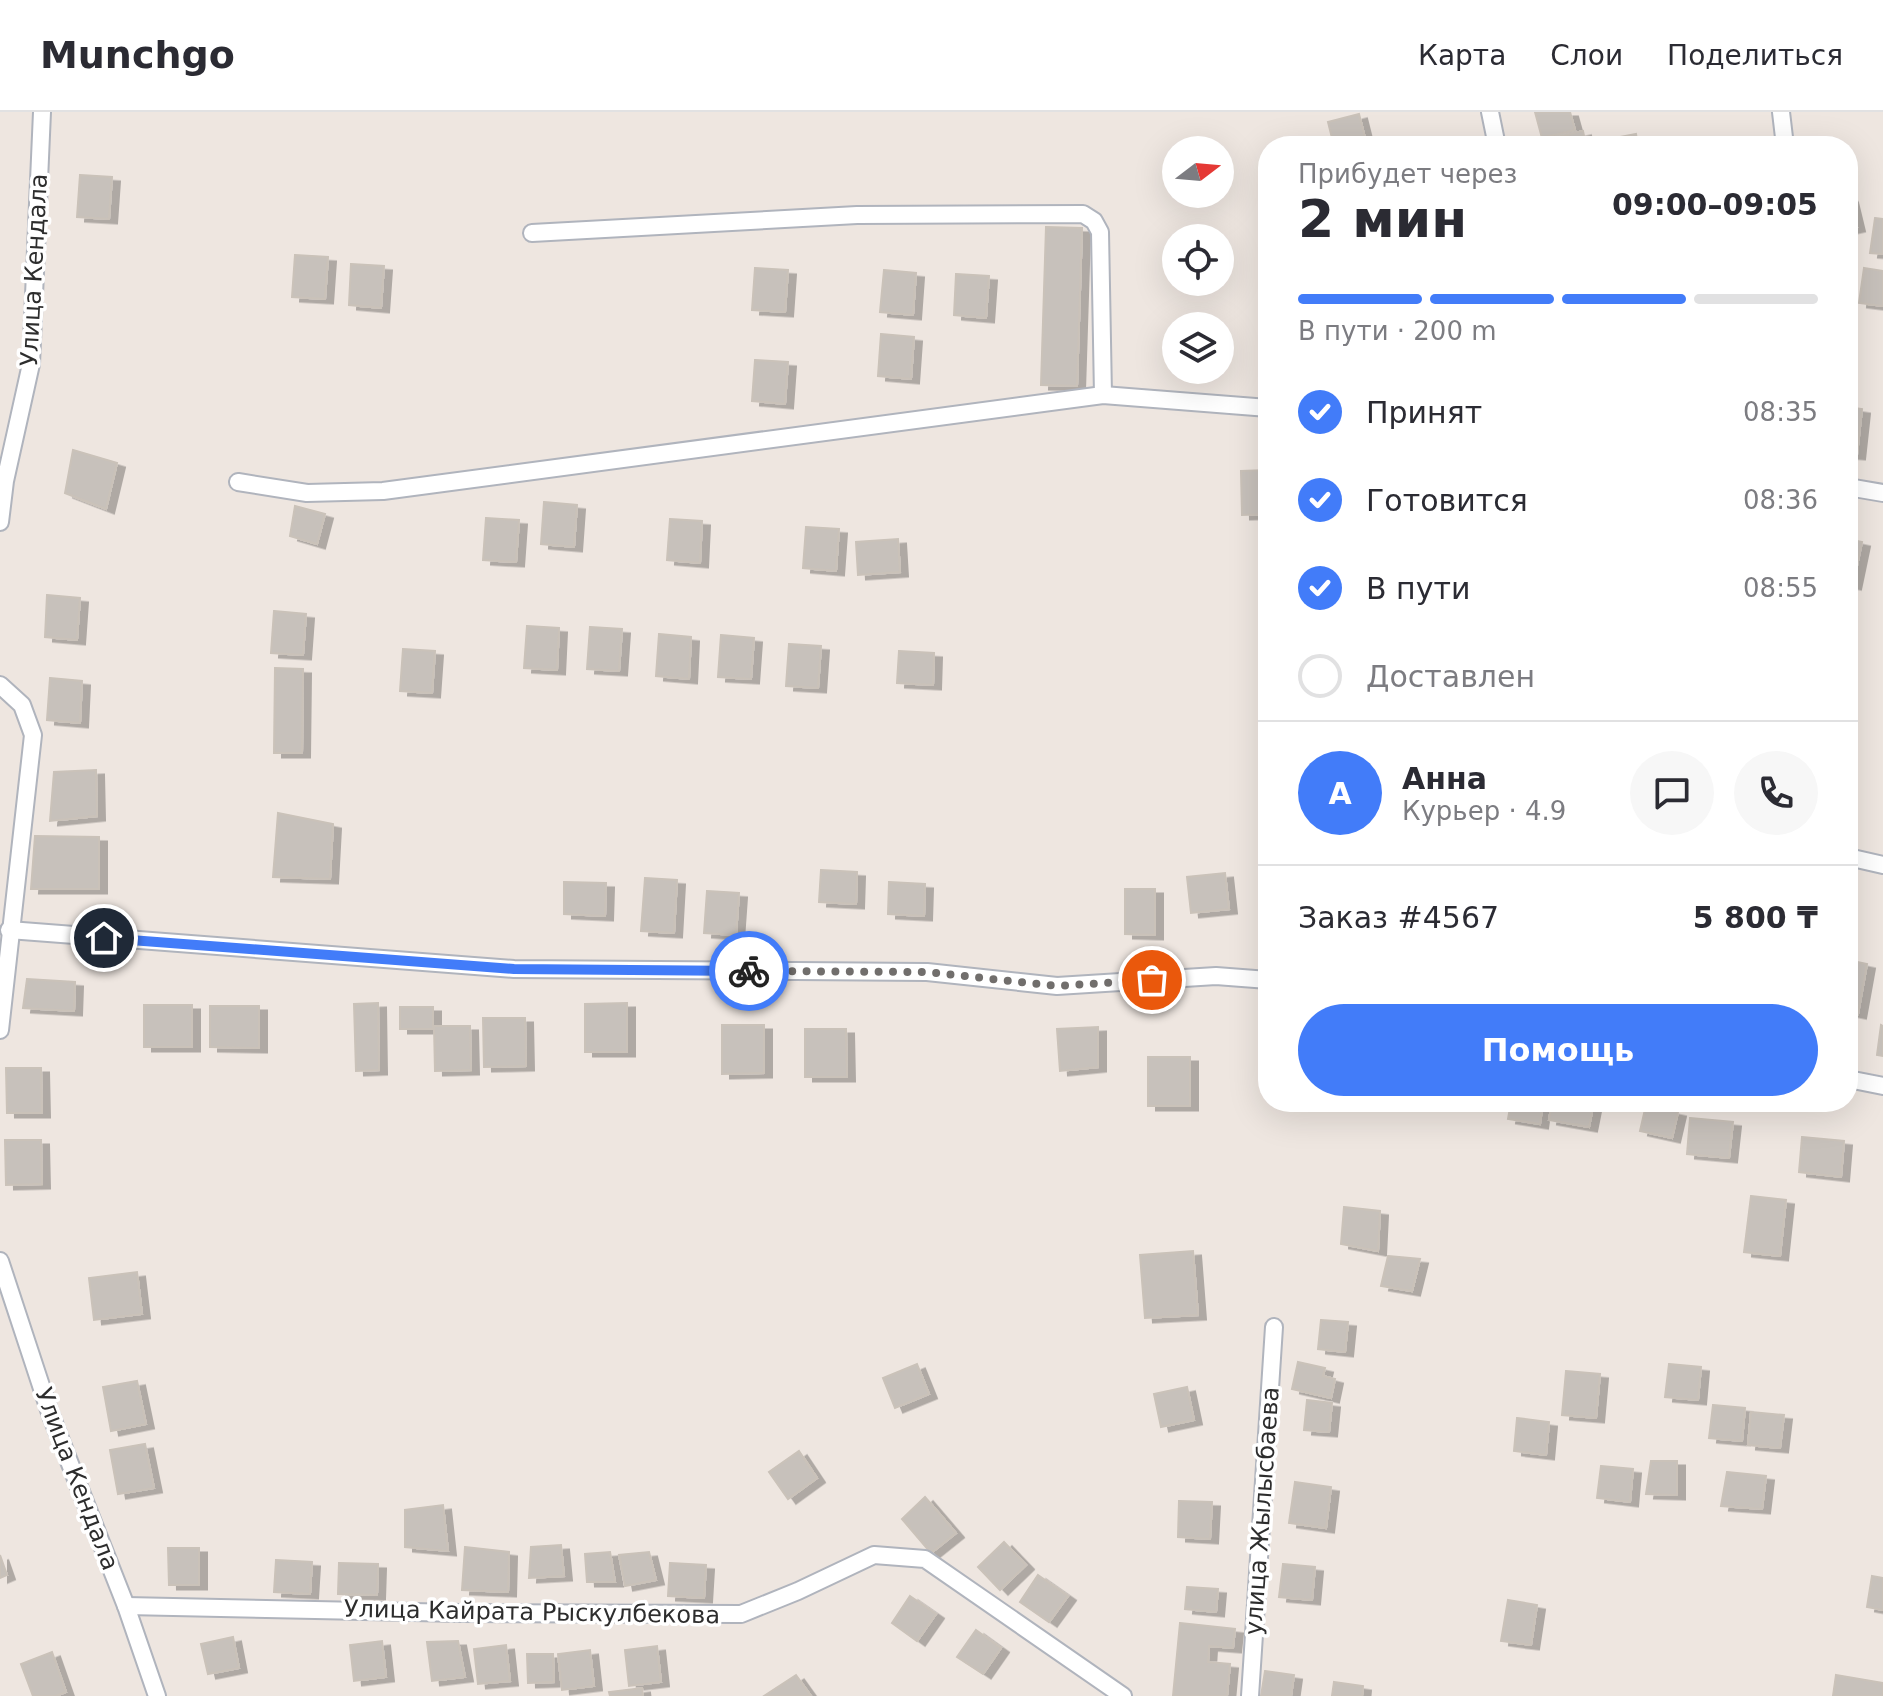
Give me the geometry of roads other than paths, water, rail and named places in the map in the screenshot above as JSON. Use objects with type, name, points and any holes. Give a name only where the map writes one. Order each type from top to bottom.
[{"type":"street","name":"Улица Кендала","points":[[0,522],[5,481],[31,364],[42,112]]},
{"type":"street","points":[[1490,112],[1495,136]]},
{"type":"street","points":[[1781,112],[1784,136]]},
{"type":"street","points":[[532,233],[857,215],[1083,214],[1094,221],[1100,232],[1103,395]]},
{"type":"street","points":[[238,482],[307,493],[383,491],[1103,395],[1258,407]]},
{"type":"street","points":[[1858,489],[1883,493]]},
{"type":"street","points":[[0,685],[22,705],[33,735],[0,1030]]},
{"type":"street","points":[[1858,859],[1883,865]]},
{"type":"street","points":[[9,930],[514,969],[927,972],[1057,986],[1216,976],[1258,979]]},
{"type":"street","points":[[1858,1081],[1883,1086]]},
{"type":"street","name":"Улица Кендала","points":[[0,1261],[50,1413],[126,1606],[157,1696]]},
{"type":"street","name":"улица Жылысбаева","points":[[1250,1696],[1274,1327]]},
{"type":"street","name":"Улица Кайрата Рыскулбекова","points":[[126,1606],[461,1613],[741,1614],[874,1555],[925,1559],[1123,1696]]}]
